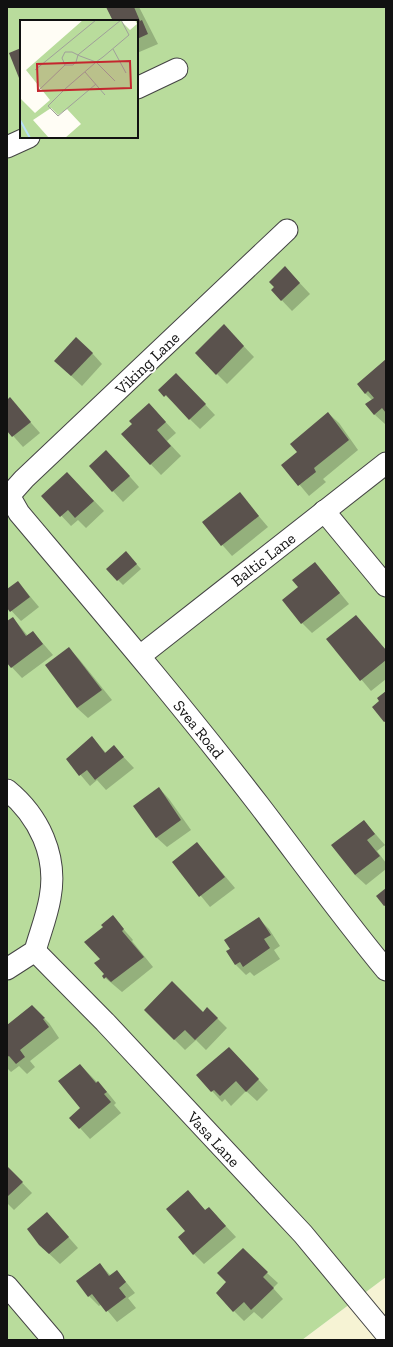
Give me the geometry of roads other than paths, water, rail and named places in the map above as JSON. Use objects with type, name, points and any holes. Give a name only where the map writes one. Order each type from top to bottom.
[{"type":"street","points":[[138,88],[177,69]]},
{"type":"street","points":[[7,147],[27,138]]},
{"type":"street","name":"Viking Lane","points":[[8,495],[287,230]]},
{"type":"street","name":"Baltic Lane","points":[[140,656],[386,463]]},
{"type":"street","name":"Svea Road","points":[[8,495],[19,513],[140,656],[259,805],[317,883],[386,970]]},
{"type":"street","points":[[324,511],[386,586]]},
{"type":"street","points":[[7,790],[32,815],[46,844],[51,861],[50,896],[35,950],[7,969]]},
{"type":"street","name":"Vasa Lane","points":[[35,950],[303,1234],[386,1334]]},
{"type":"street","points":[[7,1286],[53,1340]]}]
